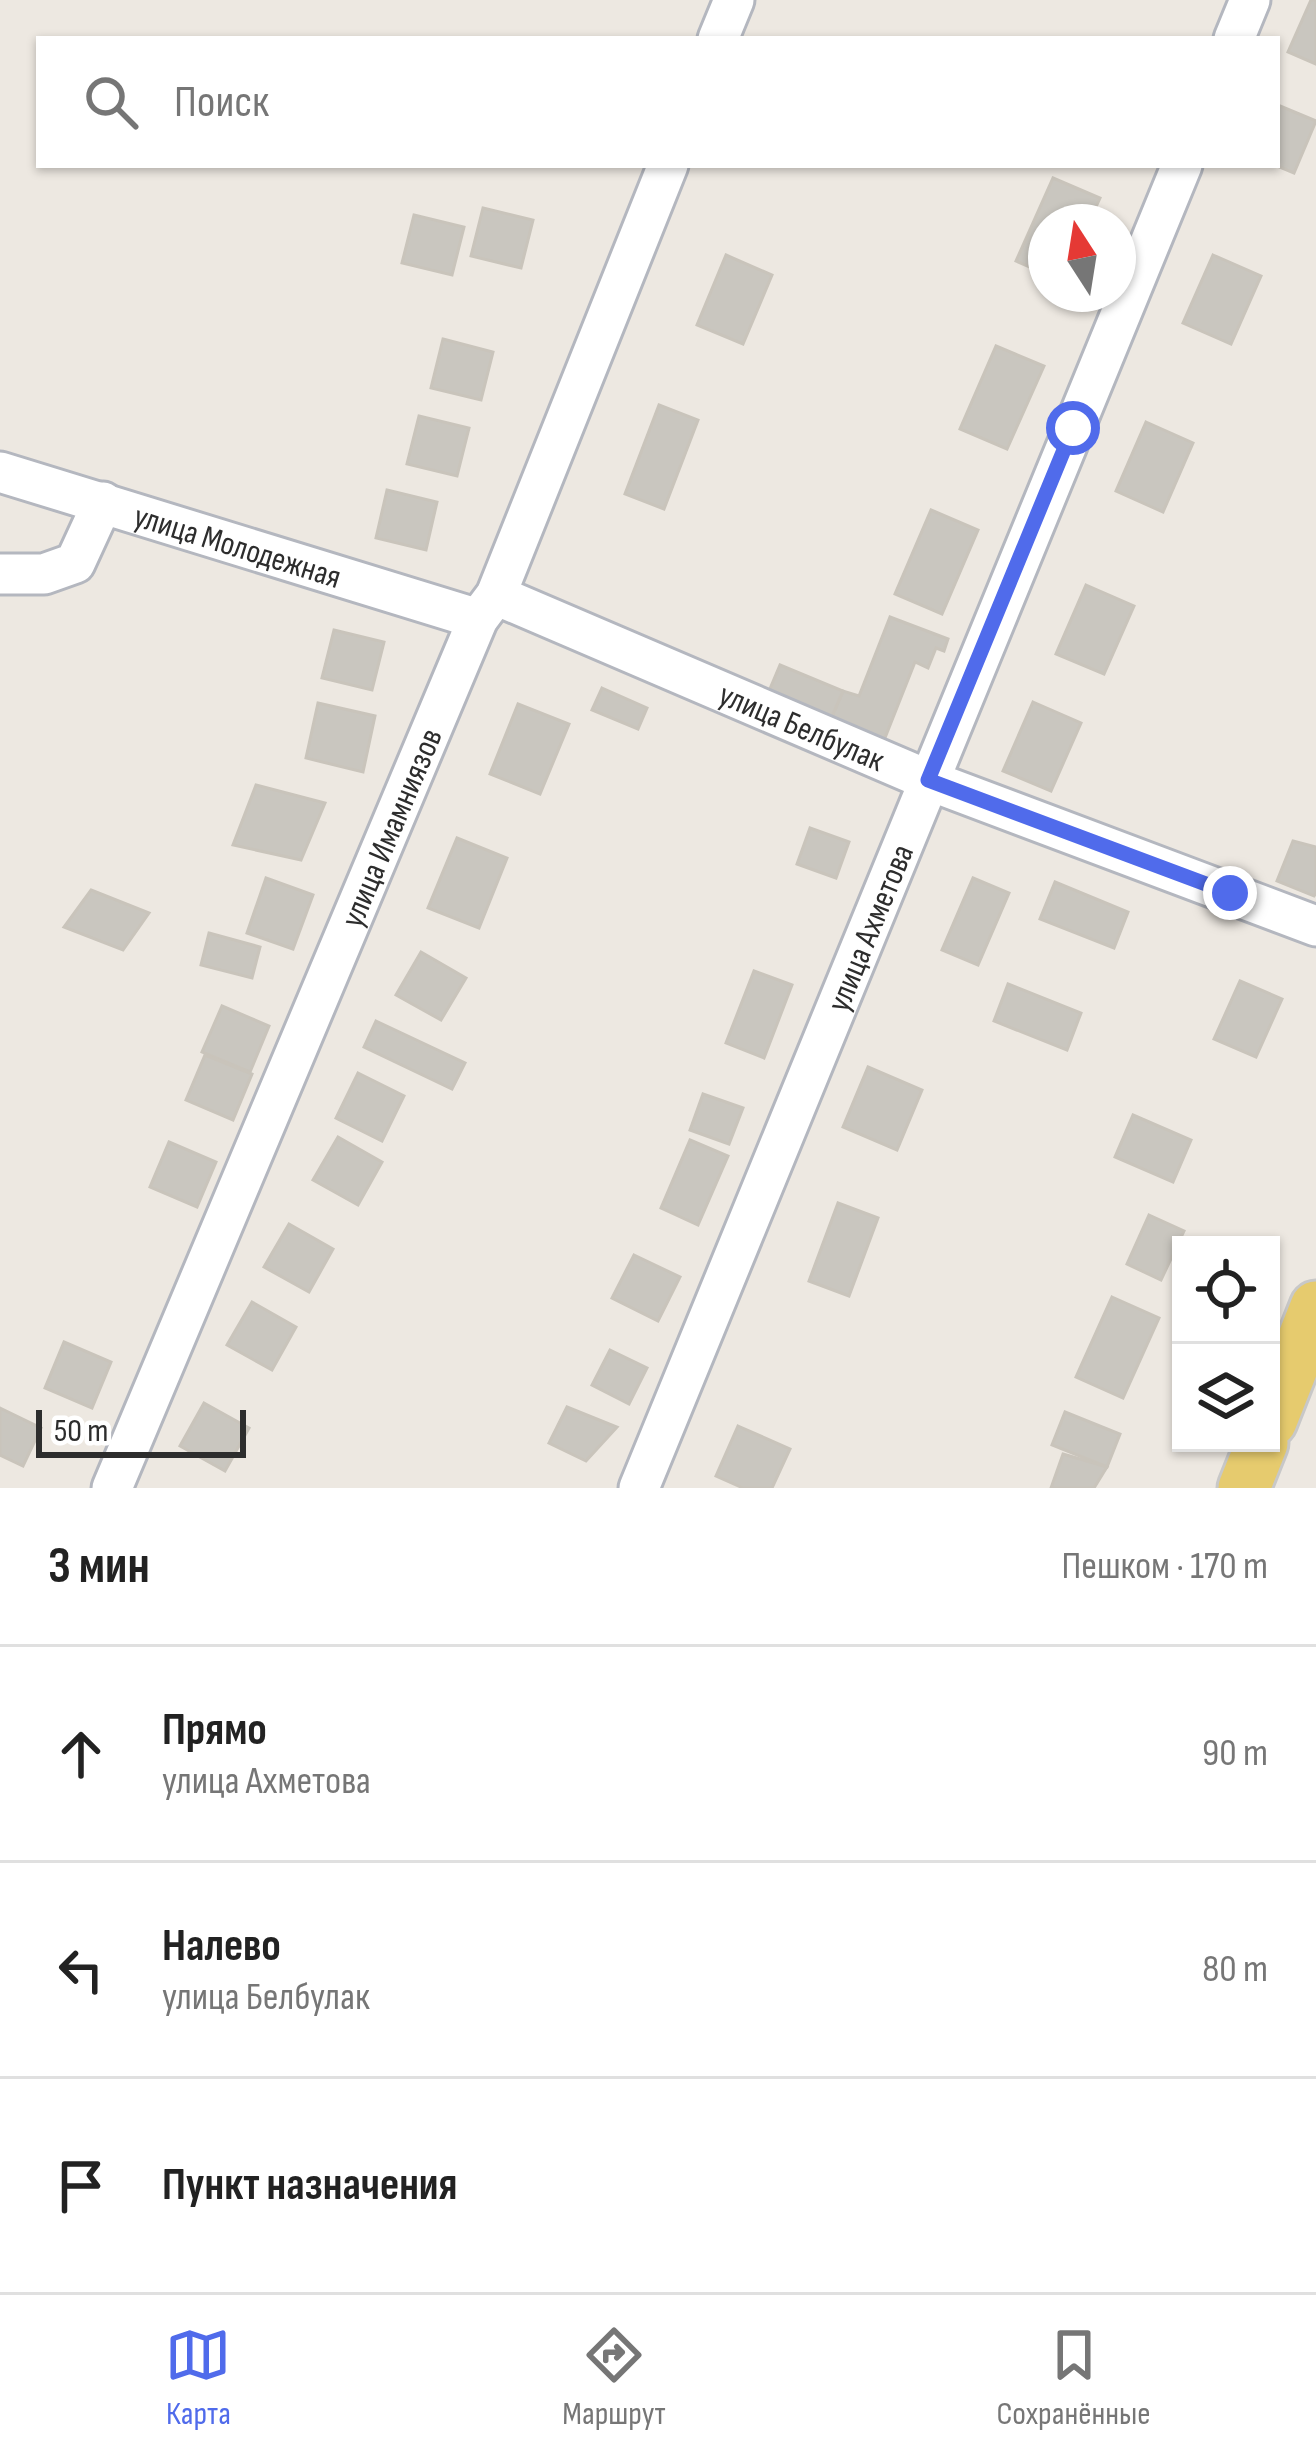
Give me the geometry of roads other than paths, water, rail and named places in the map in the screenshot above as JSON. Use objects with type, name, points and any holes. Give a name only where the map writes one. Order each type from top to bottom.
[{"type":"main road","points":[[1280,1398],[1316,1307]]},
{"type":"main road","points":[[1244,1488],[1258,1452]]},
{"type":"street","points":[[719,36],[734,0]]},
{"type":"street","points":[[1235,36],[1250,0]]},
{"type":"street","name":"улица Имамниязов","points":[[112,1488],[487,607],[667,168]]},
{"type":"street","name":"улица Ахметова","points":[[639,1488],[1181,168]]},
{"type":"street","name":"улица Молодежная","points":[[0,472],[487,607]]},
{"type":"street","points":[[0,574],[44,574],[75,563],[103,502]]},
{"type":"street","name":"улица Белбулак","points":[[487,607],[1316,926]]}]
